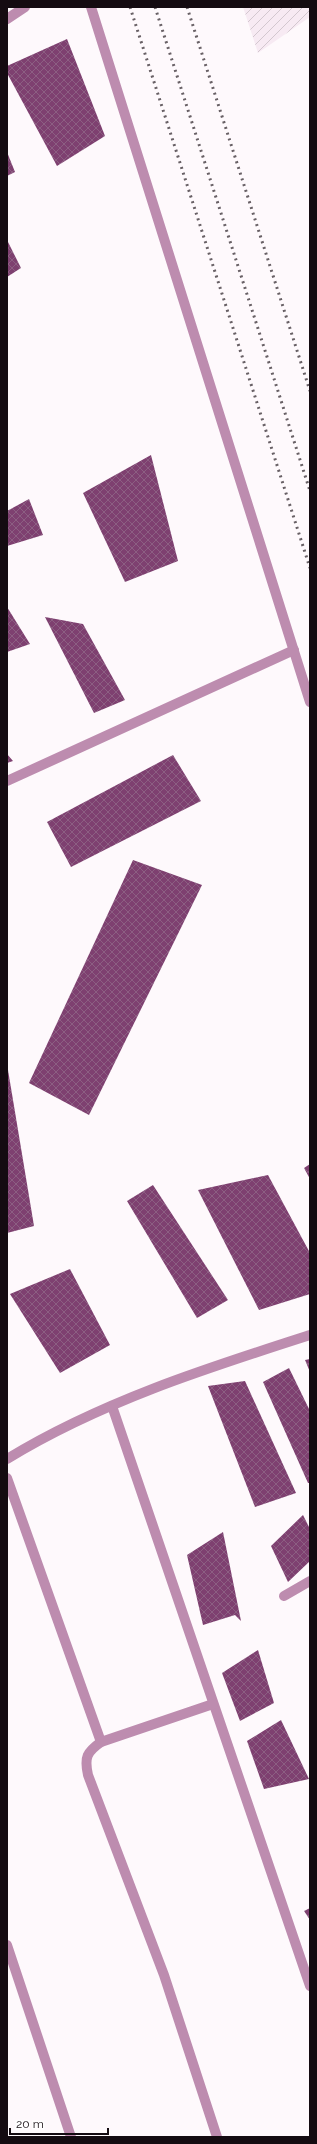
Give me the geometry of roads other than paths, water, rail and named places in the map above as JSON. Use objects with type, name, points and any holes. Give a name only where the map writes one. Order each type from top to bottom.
[{"type":"street","points":[[7,19],[25,7]]},
{"type":"street","points":[[91,7],[310,702]]},
{"type":"street","points":[[7,781],[294,650]]},
{"type":"street","points":[[7,1459],[26,1447],[112,1406],[210,1367],[310,1335]]},
{"type":"street","points":[[112,1406],[310,1986]]},
{"type":"street","points":[[7,1478],[101,1742]]},
{"type":"street","points":[[284,1596],[310,1581]]},
{"type":"street","points":[[213,1704],[101,1742],[90,1750],[85,1762],[88,1774],[164,1974],[217,2137]]},
{"type":"street","points":[[7,1945],[71,2137]]},
{"type":"railway","points":[[130,7],[310,568]]},
{"type":"railway","points":[[155,7],[310,491]]},
{"type":"railway","points":[[187,7],[310,391]]}]
